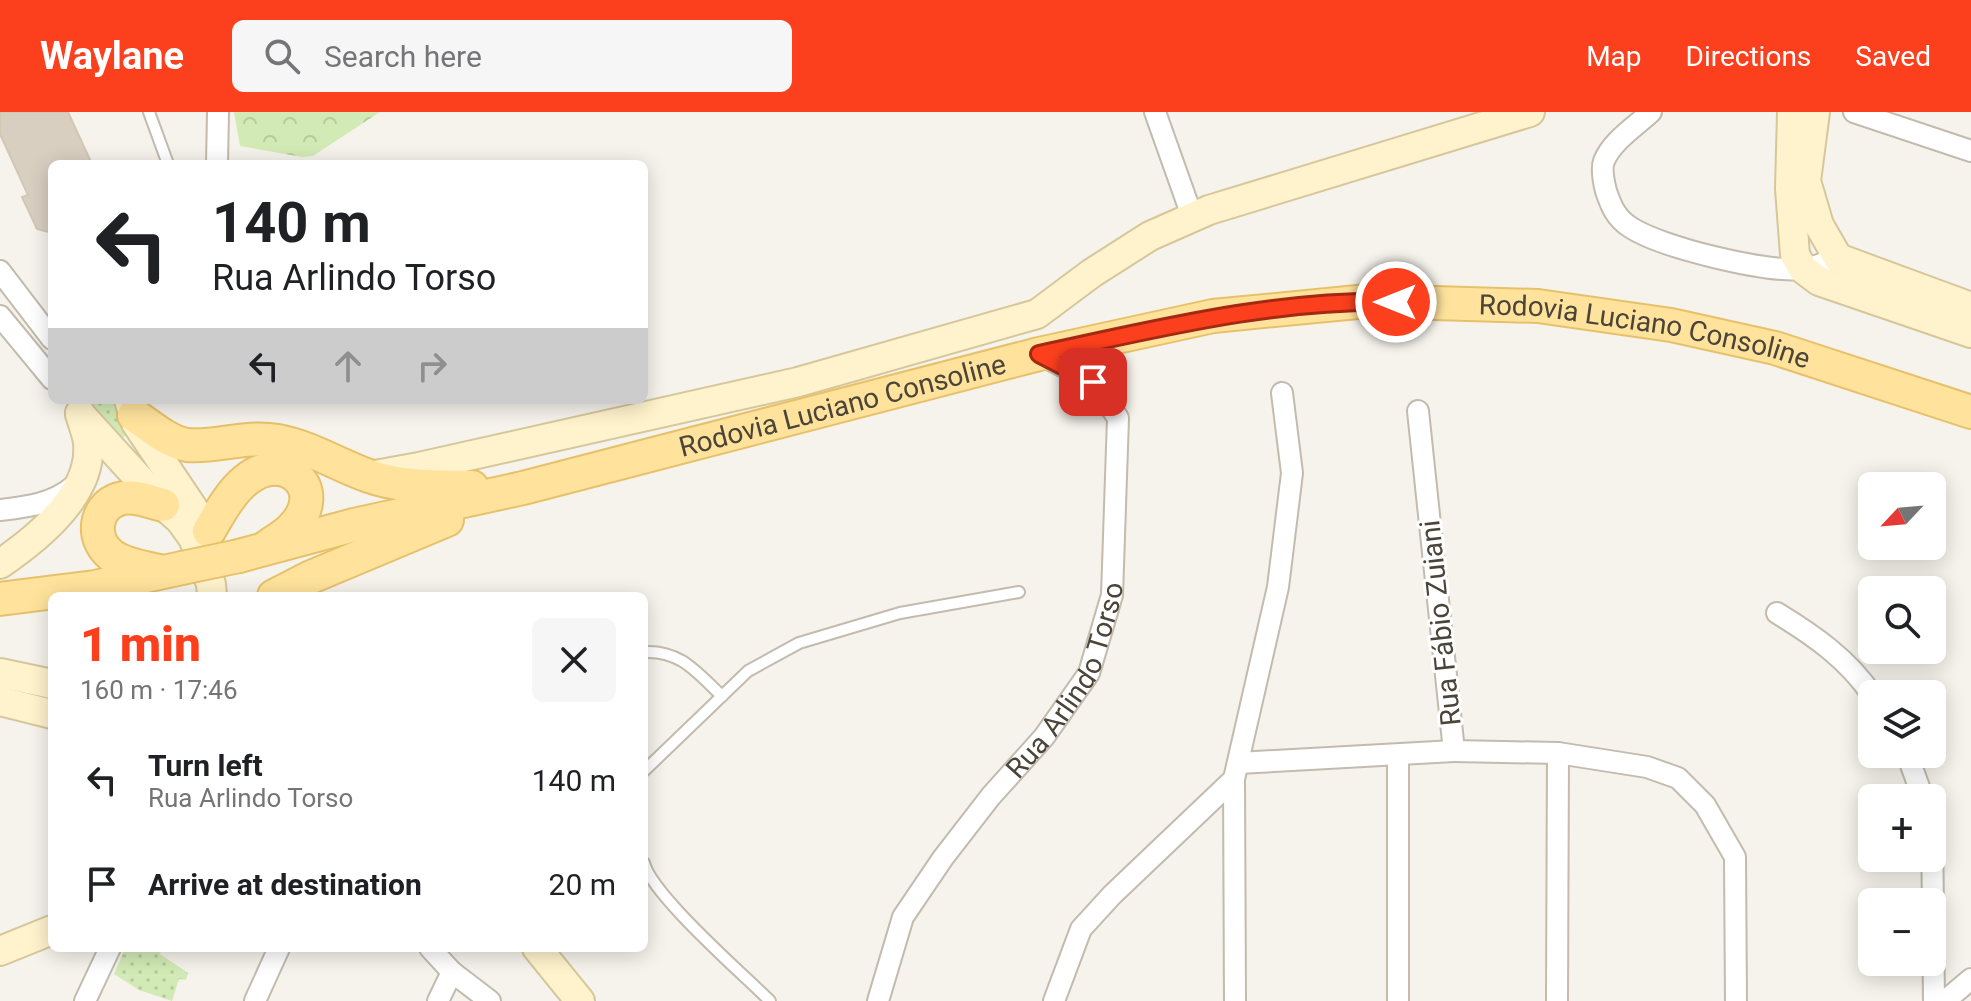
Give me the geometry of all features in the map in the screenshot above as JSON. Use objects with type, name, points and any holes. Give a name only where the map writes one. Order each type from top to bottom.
[{"type":"main road","points":[[368,476],[798,382],[1037,314],[1092,273],[1150,236],[1209,210],[1530,112]]},
{"type":"main road","points":[[1792,112],[1790,189],[1795,255],[1803,269],[1819,281],[1971,333]]},
{"type":"main road","points":[[1815,112],[1806,181],[1819,225],[1838,258],[1971,307]]},
{"type":"main road","name":"Rodovia Luciano Consoline","points":[[55,592],[95,587],[249,554],[354,525],[523,488],[1039,354],[1213,316],[1368,301],[1538,306],[1671,325],[1775,348],[1971,412]]},
{"type":"main road","points":[[76,405],[163,505],[180,520],[193,538],[212,592]]},
{"type":"main road","points":[[0,564],[25,547],[74,497],[83,479],[88,444],[76,405]]},
{"type":"main road","points":[[133,413],[186,445],[253,438],[281,441],[368,476],[413,485],[523,488]]},
{"type":"main road","points":[[108,444],[128,442],[135,435],[133,413]]},
{"type":"main road","points":[[133,413],[209,531],[225,580],[226,592]]},
{"type":"main road","points":[[209,531],[244,482],[264,469],[284,469],[299,478],[305,488],[305,508],[294,527],[249,554]]},
{"type":"main road","points":[[282,592],[523,488]]},
{"type":"main road","points":[[163,505],[139,499],[119,499],[104,509],[97,524],[100,541],[115,558],[172,570]]},
{"type":"main road","name":"Rodovia Luciano Consoline","points":[[0,599],[48,593]]},
{"type":"main road","points":[[0,673],[48,683]]},
{"type":"main road","points":[[0,701],[48,713]]},
{"type":"main road","points":[[0,951],[48,932]]},
{"type":"main road","points":[[540,952],[580,1001]]},
{"type":"main road","points":[[563,952],[600,1001]]},
{"type":"street","points":[[217,160],[218,112]]},
{"type":"street","points":[[1155,112],[1193,219]]},
{"type":"street","points":[[1651,112],[1620,140],[1604,162],[1604,183],[1612,209],[1628,226],[1653,239],[1704,255],[1758,265],[1803,269],[1838,258]]},
{"type":"street","points":[[1854,112],[1971,151]]},
{"type":"street","points":[[0,271],[48,334]]},
{"type":"street","points":[[0,316],[48,374]]},
{"type":"street","name":"Rua Arlindo Torso","points":[[878,1001],[903,917],[943,858],[991,796],[1044,737],[1089,673],[1112,595],[1118,418],[1093,382],[1039,354]]},
{"type":"street","points":[[1235,1001],[1236,771],[1278,587],[1292,473],[1282,393]]},
{"type":"street","name":"Rua Fábio Zuiani","points":[[1418,411],[1454,751],[1558,753],[1647,767],[1678,778],[1705,805],[1735,857],[1736,1001]]},
{"type":"street","points":[[0,510],[38,506],[64,494],[83,479]]},
{"type":"street","points":[[1777,613],[1818,638],[1862,680]]},
{"type":"street","points":[[1054,1001],[1081,929],[1236,771],[1454,751]]},
{"type":"street","points":[[1557,1001],[1558,753]]},
{"type":"street","points":[[1398,755],[1398,1001]]},
{"type":"street","points":[[1196,813],[1234,824]]},
{"type":"street","points":[[1933,872],[1934,1001]]},
{"type":"street","points":[[85,1001],[108,952]]},
{"type":"street","points":[[255,1001],[277,952]]},
{"type":"street","points":[[434,952],[452,972],[490,1001]]},
{"type":"street","points":[[438,1001],[452,972]]},
{"type":"street","points":[[1945,1001],[1971,979]]},
{"type":"lane","points":[[149,112],[167,160]]},
{"type":"lane","points":[[648,768],[748,671],[799,643],[900,613],[1019,592]]},
{"type":"lane","points":[[648,652],[659,651],[682,659],[722,696]]},
{"type":"lane","points":[[648,875],[669,902],[770,1001]]},
{"type":"green space","points":[[234,112],[380,112],[313,156],[302,157],[240,146]]},
{"type":"green space","points":[[121,404],[128,431],[124,437],[118,438],[90,405]]},
{"type":"green space","points":[[123,952],[161,952],[188,973],[186,980],[179,979],[172,1001],[139,990],[114,974]]},
{"type":"building","points":[[0,112],[68,112],[90,160],[48,160],[48,232],[37,229],[22,197],[28,195],[0,134]]},
{"type":"route","points":[[1093,382],[1039,354],[1213,316],[1368,301],[1396,302]]}]
